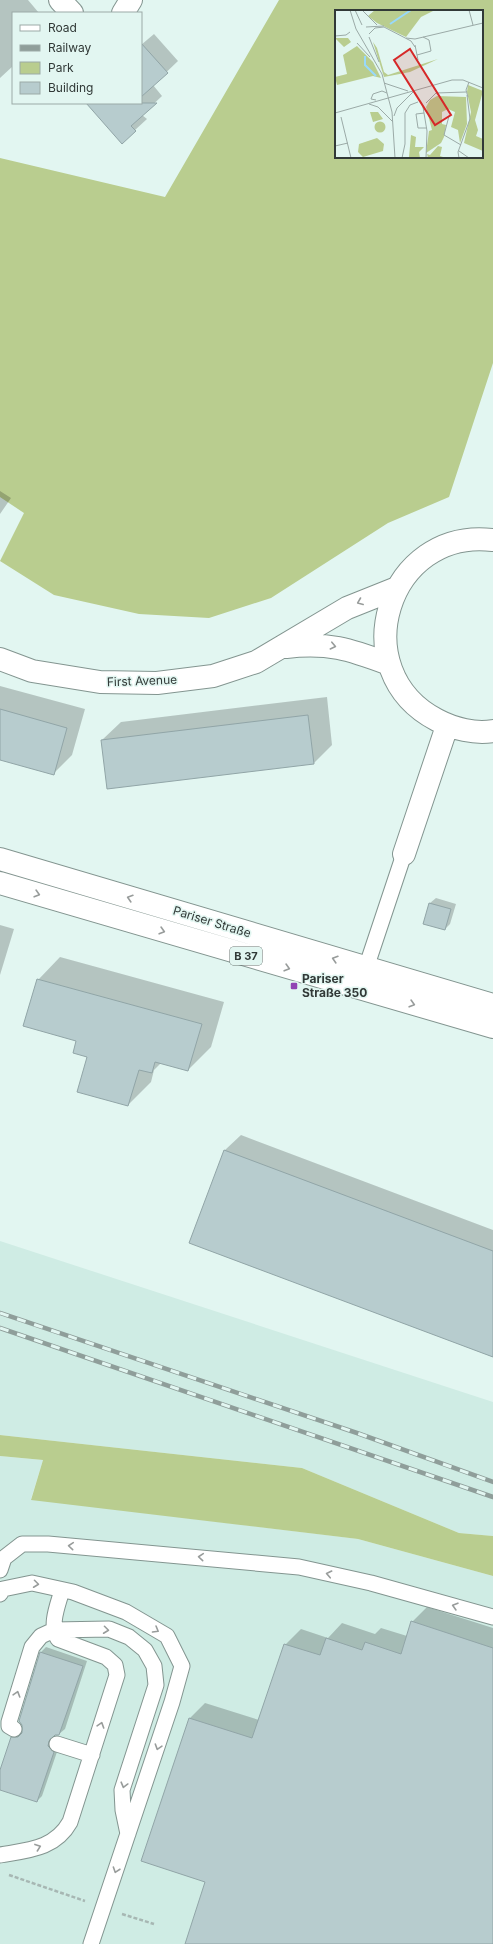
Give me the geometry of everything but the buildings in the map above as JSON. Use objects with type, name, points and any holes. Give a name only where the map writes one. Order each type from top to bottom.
[{"type":"main road","points":[[60,0],[71,12]]},
{"type":"main road","points":[[124,12],[131,0]]},
{"type":"main road","points":[[493,540],[481,538],[456,542],[432,551],[412,567],[397,588],[388,606],[385,625],[385,644],[389,664],[398,684],[411,701],[428,715],[447,726],[468,731],[493,731]]},
{"type":"main road","name":"First Avenue","points":[[0,659],[32,670],[100,682],[157,682],[213,676],[256,662],[347,608],[397,588]]},
{"type":"main road","name":"First Avenue","points":[[280,648],[308,644],[327,645],[357,652],[389,664]]},
{"type":"main road","points":[[404,854],[447,726]]},
{"type":"main road","name":"Pariser Straße","points":[[0,859],[493,1005]]},
{"type":"main road","name":"Pariser Straße","points":[[0,883],[493,1027]]},
{"type":"main road","points":[[439,989],[493,994]]},
{"type":"lane","points":[[366,968],[404,854]]},
{"type":"lane","points":[[0,1570],[4,1558],[22,1544],[48,1544],[207,1558],[299,1567],[370,1583],[493,1617]]},
{"type":"lane","points":[[0,1594],[3,1589],[32,1582],[62,1590],[126,1612],[168,1636],[182,1666],[172,1702],[92,1944]]},
{"type":"lane","points":[[0,1855],[33,1849],[52,1842],[63,1834],[70,1822],[117,1675],[114,1665],[106,1656],[58,1639],[54,1630],[54,1622],[62,1590]]},
{"type":"lane","points":[[14,1729],[9,1726],[9,1722],[32,1647],[41,1636],[54,1630],[109,1629],[129,1637],[145,1650],[154,1666],[156,1685],[122,1790],[123,1810],[128,1836]]},
{"type":"lane","points":[[57,1744],[92,1755]]},
{"type":"path","points":[[18,1879],[91,1903]]},
{"type":"shaded area","points":[[0,1241],[493,1402],[493,1536],[459,1533],[302,1468],[0,1435]]},
{"type":"shaded area","points":[[0,1456],[43,1460],[31,1499],[358,1539],[493,1576],[493,1944],[0,1944]]},
{"type":"green space","points":[[279,0],[493,0],[493,363],[449,497],[388,523],[271,598],[209,618],[139,614],[54,595],[0,561],[24,513],[0,497],[0,158],[165,197]]},
{"type":"green space","points":[[0,1435],[302,1468],[459,1533],[493,1536],[493,1576],[358,1539],[31,1500],[43,1460],[0,1456]]},
{"type":"railway","points":[[0,1313],[357,1433],[493,1482]]},
{"type":"railway","points":[[0,1328],[493,1497]]},
{"type":"place","name":"Pariser Straße 350","points":[[294,986]]}]
